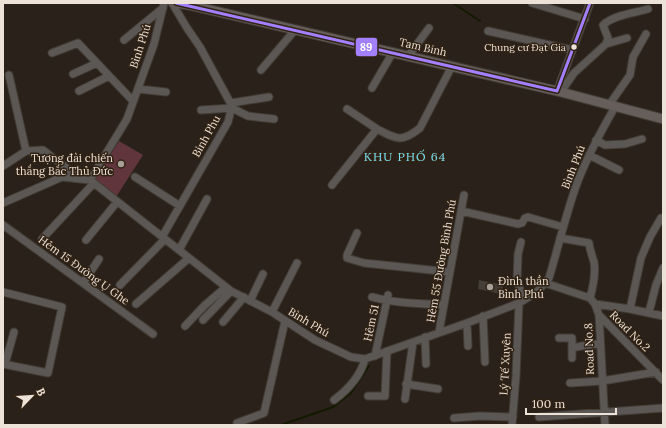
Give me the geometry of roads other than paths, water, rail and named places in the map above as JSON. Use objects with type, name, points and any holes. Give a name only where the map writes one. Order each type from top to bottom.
[{"type":"main road","name":"Tam Binh","points":[[176,3],[191,4],[295,30],[409,55],[663,119]]},
{"type":"street","points":[[172,3],[200,47],[231,105],[248,116],[274,119]]},
{"type":"street","points":[[532,3],[585,19]]},
{"type":"street","points":[[559,92],[572,50],[590,3]]},
{"type":"street","points":[[124,40],[164,6]]},
{"type":"street","name":"Bình Phú","points":[[164,6],[154,44],[127,119],[92,182],[228,289],[272,312],[315,340],[350,357],[365,359],[467,323],[521,301],[537,292],[545,283],[549,278],[576,187],[612,106],[630,75],[633,57],[646,34]]},
{"type":"street","points":[[606,44],[608,38],[603,25],[607,22],[648,9]]},
{"type":"street","points":[[409,55],[430,28]]},
{"type":"street","points":[[261,70],[295,30]]},
{"type":"street","points":[[488,31],[572,50]]},
{"type":"street","points":[[559,92],[574,73],[606,44],[627,38]]},
{"type":"street","points":[[52,53],[78,43],[133,101]]},
{"type":"street","points":[[372,88],[393,52]]},
{"type":"street","points":[[73,74],[97,63]]},
{"type":"street","points":[[347,109],[393,138],[401,139],[412,135],[420,128],[452,66]]},
{"type":"street","points":[[9,75],[26,151]]},
{"type":"street","points":[[79,91],[109,76]]},
{"type":"street","points":[[138,89],[166,92]]},
{"type":"street","points":[[202,110],[269,97]]},
{"type":"street","name":"Binh Phu","points":[[120,285],[163,238],[228,122],[231,105]]},
{"type":"street","points":[[332,185],[377,129]]},
{"type":"street","points":[[596,140],[605,146],[625,144],[642,139]]},
{"type":"street","points":[[3,166],[26,151],[43,150],[80,180]]},
{"type":"street","points":[[589,155],[619,170]]},
{"type":"street","points":[[3,203],[62,177],[92,182]]},
{"type":"street","points":[[135,178],[180,206]]},
{"type":"street","points":[[42,239],[92,182]]},
{"type":"street","name":"Hẻm 55 Đường Bình Phú","points":[[439,332],[464,195]]},
{"type":"street","points":[[179,250],[206,199]]},
{"type":"street","points":[[86,240],[117,202]]},
{"type":"street","points":[[461,211],[518,224],[522,223],[525,218],[528,217],[563,227]]},
{"type":"street","points":[[630,308],[642,258],[650,237],[661,218]]},
{"type":"street","name":"Hẻm 15 Đường Ụ Ghe","points":[[3,225],[153,334]]},
{"type":"street","points":[[357,233],[347,258],[364,263],[450,272]]},
{"type":"street","points":[[560,238],[589,243],[590,254],[594,263],[592,301]]},
{"type":"street","points":[[521,242],[518,254],[517,281],[521,301]]},
{"type":"street","points":[[136,304],[189,258]]},
{"type":"street","points":[[83,283],[99,259]]},
{"type":"street","points":[[272,312],[297,263]]},
{"type":"street","points":[[649,312],[656,285],[663,268]]},
{"type":"street","points":[[223,322],[247,299],[263,274]]},
{"type":"street","points":[[545,283],[592,301],[663,316]]},
{"type":"street","points":[[203,320],[228,289]]},
{"type":"street","points":[[185,326],[204,306],[228,289]]},
{"type":"street","points":[[3,292],[62,306],[48,373],[4,364],[14,332]]},
{"type":"street","points":[[372,297],[420,304],[444,305]]},
{"type":"street","name":"Hẻm 51","points":[[375,356],[387,298]]},
{"type":"street","name":"Lý Tế Xuyên","points":[[513,421],[521,301]]},
{"type":"street","name":"Road No.8","points":[[592,301],[599,315],[605,425]]},
{"type":"street","name":"Road No.2","points":[[599,315],[663,380]]},
{"type":"street","points":[[483,316],[485,362]]},
{"type":"street","points":[[238,423],[264,413],[285,321]]},
{"type":"street","points":[[467,323],[468,346]]},
{"type":"street","points":[[425,337],[426,364]]},
{"type":"street","points":[[559,338],[572,338],[572,358]]},
{"type":"street","points":[[405,399],[413,342]]},
{"type":"street","points":[[572,348],[587,344],[600,344]]},
{"type":"street","points":[[368,396],[385,396],[387,351]]},
{"type":"street","points":[[334,400],[346,391],[355,381],[363,368],[365,359]]},
{"type":"street","points":[[570,383],[602,381],[656,372]]},
{"type":"street","points":[[406,384],[438,389]]},
{"type":"street","points":[[539,417],[663,408]]},
{"type":"street","points":[[454,418],[480,416],[513,421]]},
{"type":"waterway","points":[[453,3],[480,21]]},
{"type":"waterway","points":[[281,425],[333,407],[351,393],[369,366]]},
{"type":"place","name":"Chung cư Đạt Gia","points":[[574,47]]},
{"type":"place","name":"Tượng đài chiến thắng Bắc Thủ Đức","points":[[121,164]]},
{"type":"place","name":"Đình thần Bình Phú","points":[[490,287]]},
{"type":"district","name":"KHU PHỐ 64","points":[[405,156]]}]
